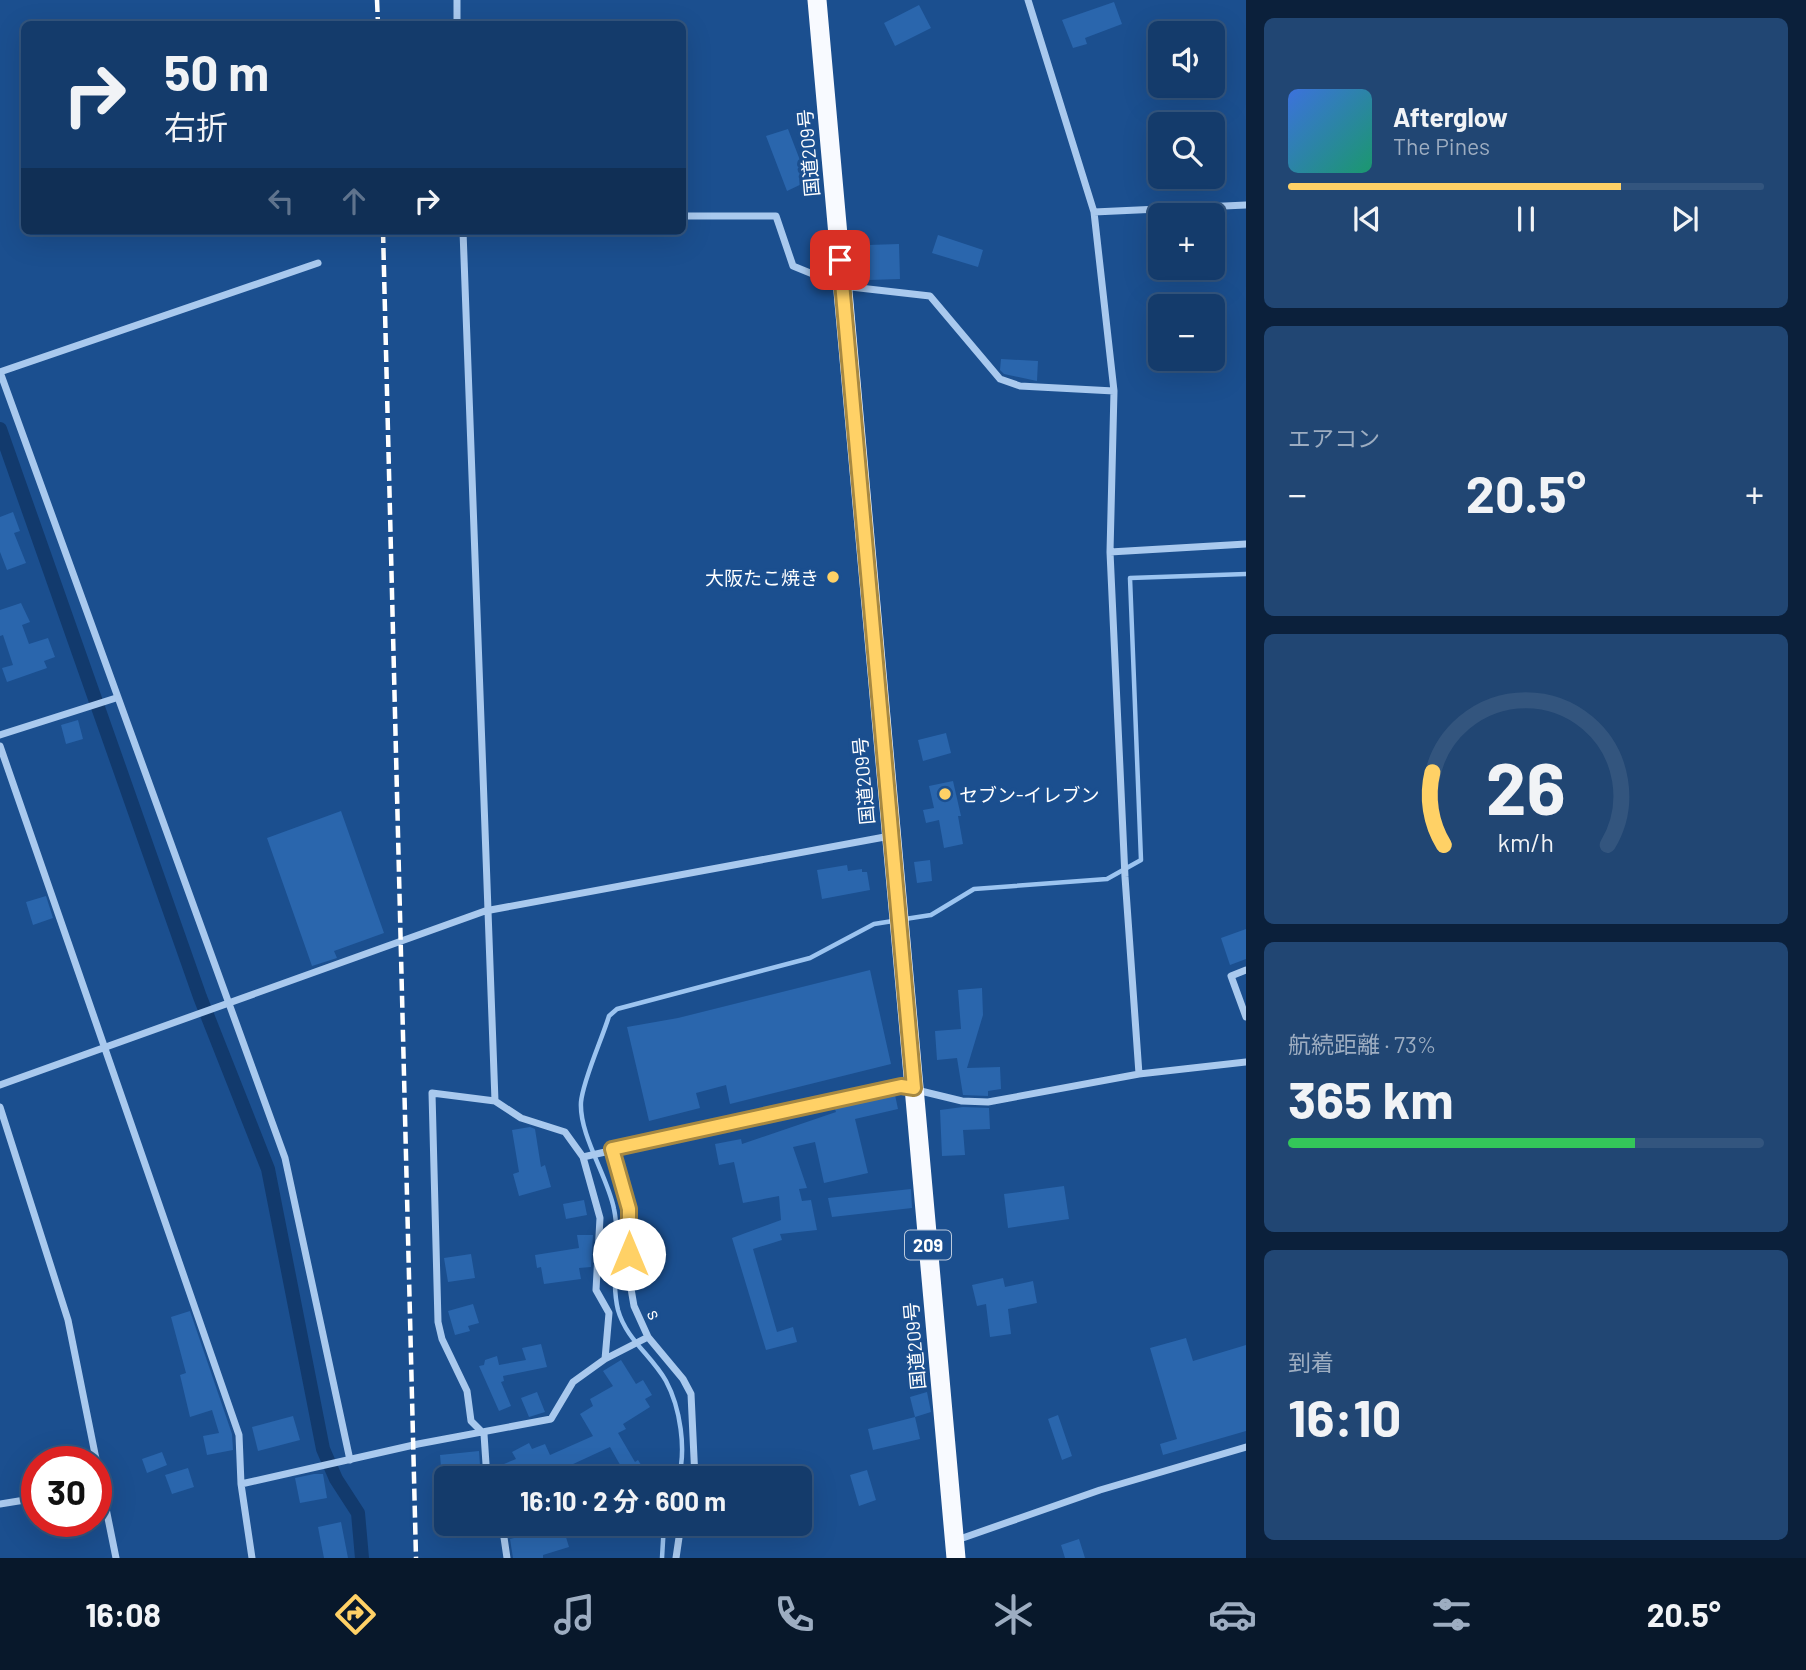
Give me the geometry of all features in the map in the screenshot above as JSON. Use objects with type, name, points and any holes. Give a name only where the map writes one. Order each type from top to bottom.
[{"type":"highway","name":"国道209号","points":[[817,0],[955,1549]]},
{"type":"street","points":[[457,0],[457,21]]},
{"type":"street","points":[[1028,0],[1094,212],[1114,391],[1110,552],[1125,877],[1139,1074]]},
{"type":"street","points":[[1094,212],[1246,205]]},
{"type":"street","points":[[686,216],[776,216],[793,266],[842,286],[930,296],[1000,379],[1020,386],[1114,391]]},
{"type":"street","points":[[463,235],[485,912],[495,1101]]},
{"type":"street","points":[[318,263],[0,372],[285,1158],[350,1460]]},
{"type":"street","points":[[1110,552],[1246,544]]},
{"type":"street","points":[[0,735],[116,698]]},
{"type":"street","points":[[0,746],[239,1435],[241,1484],[252,1558]]},
{"type":"street","points":[[0,1085],[485,912],[890,836]]},
{"type":"street","points":[[1246,970],[1231,976],[1246,1017]]},
{"type":"street","points":[[586,1156],[901,1086],[962,1101],[988,1102],[1139,1074],[1246,1062]]},
{"type":"street","points":[[486,1466],[484,1434],[471,1421],[467,1391],[442,1339],[438,1322],[432,1093],[495,1101],[521,1118],[565,1132],[586,1156],[600,1218],[596,1290],[609,1313],[605,1359]]},
{"type":"street","points":[[0,1107],[68,1320],[92,1446]]},
{"type":"street","name":"s","points":[[612,1149],[629,1209],[629,1277],[634,1306],[648,1337],[678,1372],[691,1395],[694,1466]]},
{"type":"street","points":[[241,1484],[418,1444],[484,1434],[551,1419],[573,1382],[605,1359],[648,1337]]},
{"type":"street","points":[[955,1549],[1100,1490],[1246,1447]]},
{"type":"street","points":[[0,1504],[21,1501]]},
{"type":"street","points":[[504,1536],[507,1558]]},
{"type":"street","points":[[676,1558],[679,1536]]},
{"type":"street","points":[[111,1537],[116,1558]]},
{"type":"building","points":[[1114,2],[1122,24],[1085,38],[1087,44],[1073,48],[1062,20]]},
{"type":"building","points":[[919,5],[931,28],[895,46],[884,23]]},
{"type":"building","points":[[788,129],[808,181],[787,191],[766,136]]},
{"type":"building","points":[[938,235],[983,250],[978,267],[932,253]]},
{"type":"building","points":[[899,244],[900,279],[869,280],[868,245]]},
{"type":"building","points":[[1001,359],[1038,361],[1037,381],[1004,374],[1000,370]]},
{"type":"building","points":[[13,512],[20,531],[14,533],[26,563],[7,570],[0,552],[0,517]]},
{"type":"building","points":[[21,603],[30,622],[22,625],[29,644],[48,638],[55,657],[44,661],[47,668],[7,682],[2,668],[13,665],[3,635],[0,636],[0,610]]},
{"type":"building","points":[[78,720],[83,739],[66,744],[61,725]]},
{"type":"building","points":[[946,733],[951,753],[923,761],[918,740]]},
{"type":"building","points":[[953,781],[961,816],[958,816],[963,844],[944,848],[939,820],[926,823],[923,810],[934,808],[929,786]]},
{"type":"building","points":[[341,811],[384,933],[334,951],[337,958],[312,966],[267,838]]},
{"type":"building","points":[[930,860],[932,881],[917,883],[914,862]]},
{"type":"building","points":[[847,865],[848,871],[862,869],[862,872],[867,872],[870,890],[822,899],[817,870]]},
{"type":"building","points":[[46,896],[53,918],[33,925],[26,902]]},
{"type":"building","points":[[1246,929],[1246,959],[1230,965],[1221,938]]},
{"type":"building","points":[[870,970],[891,1064],[730,1104],[726,1085],[696,1093],[700,1108],[649,1121],[627,1027],[678,1018]]},
{"type":"building","points":[[982,988],[983,1015],[967,1068],[1000,1067],[1001,1089],[988,1091],[988,1096],[963,1095],[957,1058],[937,1060],[935,1031],[961,1029],[958,990]]},
{"type":"building","points":[[895,1095],[898,1109],[855,1119],[868,1173],[824,1183],[815,1142],[793,1147],[807,1188],[799,1189],[802,1201],[811,1200],[817,1230],[780,1234],[782,1240],[753,1249],[777,1332],[793,1327],[797,1342],[766,1350],[732,1238],[781,1220],[779,1196],[743,1203],[734,1162],[719,1165],[715,1144],[741,1139],[742,1144],[836,1112],[835,1109]]},
{"type":"building","points":[[989,1108],[990,1129],[963,1130],[965,1155],[942,1156],[940,1110]]},
{"type":"building","points":[[530,1127],[535,1129],[541,1167],[545,1165],[551,1187],[519,1196],[513,1174],[519,1172],[512,1130]]},
{"type":"building","points":[[1064,1186],[1069,1219],[1008,1228],[1004,1194]]},
{"type":"building","points":[[911,1189],[912,1208],[832,1217],[828,1198]]},
{"type":"building","points":[[584,1200],[587,1215],[566,1219],[563,1204]]},
{"type":"building","points":[[577,1235],[593,1235],[591,1267],[579,1268],[581,1279],[544,1284],[541,1267],[537,1268],[535,1255],[579,1248]]},
{"type":"building","points":[[471,1254],[475,1278],[448,1282],[444,1258]]},
{"type":"building","points":[[1003,1278],[1005,1287],[1033,1281],[1037,1303],[1008,1309],[1011,1334],[990,1337],[986,1304],[977,1306],[972,1285]]},
{"type":"building","points":[[473,1304],[479,1323],[468,1326],[470,1331],[455,1335],[448,1311]]},
{"type":"building","points":[[190,1311],[232,1434],[233,1450],[207,1455],[203,1436],[219,1433],[212,1410],[190,1417],[180,1375],[186,1373],[171,1317]]},
{"type":"building","points":[[1186,1338],[1193,1361],[1246,1345],[1246,1431],[1163,1455],[1160,1444],[1177,1439],[1150,1348]]},
{"type":"building","points":[[541,1344],[547,1367],[503,1376],[504,1381],[501,1382],[511,1406],[499,1411],[479,1366],[484,1365],[485,1360],[497,1356],[499,1365],[526,1360],[522,1348]]},
{"type":"building","points":[[621,1360],[636,1384],[643,1380],[652,1395],[645,1399],[650,1407],[623,1424],[626,1429],[618,1433],[635,1462],[638,1460],[642,1466],[621,1466],[610,1447],[569,1466],[499,1466],[516,1459],[512,1452],[529,1443],[532,1449],[545,1444],[550,1455],[593,1436],[580,1414],[593,1406],[590,1399],[613,1386],[603,1371]]},
{"type":"building","points":[[537,1392],[545,1412],[529,1417],[521,1398]]},
{"type":"building","points":[[927,1392],[931,1412],[915,1417],[910,1397]]},
{"type":"building","points":[[1058,1415],[1072,1456],[1062,1460],[1048,1419]]},
{"type":"building","points":[[293,1416],[300,1440],[258,1451],[252,1427]]},
{"type":"building","points":[[915,1417],[920,1439],[873,1450],[868,1429]]},
{"type":"building","points":[[479,1451],[480,1466],[441,1466],[440,1455]]},
{"type":"building","points":[[162,1452],[167,1465],[147,1473],[142,1459]]},
{"type":"building","points":[[188,1468],[194,1487],[172,1494],[165,1475]]},
{"type":"building","points":[[867,1470],[876,1500],[859,1506],[850,1475]]},
{"type":"building","points":[[323,1474],[327,1498],[300,1503],[295,1478]]},
{"type":"building","points":[[341,1522],[348,1558],[324,1558],[318,1527]]},
{"type":"building","points":[[513,1536],[566,1536],[569,1547],[543,1555],[543,1558],[513,1558],[510,1539]]},
{"type":"building","points":[[1079,1539],[1085,1558],[1065,1558],[1061,1545]]},
{"type":"waterway","points":[[0,429],[200,997],[268,1169],[323,1449],[336,1479],[358,1513],[362,1558]]},
{"type":"waterway","points":[[905,919],[931,915],[974,889],[1107,879],[1141,860],[1130,578],[1246,574]]},
{"type":"waterway","points":[[681,1466],[681,1429],[671,1391],[660,1372],[627,1330],[618,1310],[614,1209],[584,1128],[581,1102],[585,1083],[609,1016],[617,1009],[810,958],[874,924],[893,921]]},
{"type":"waterway","points":[[662,1558],[663,1536]]},
{"type":"railway","points":[[377,0],[378,21]]},
{"type":"railway","points":[[383,235],[416,1558]]},
{"type":"place","name":"大阪たこ焼き","points":[[833,577]]},
{"type":"place","name":"セブン-イレブン","points":[[945,794]]},
{"type":"route","points":[[629,1254],[629,1209],[612,1149],[901,1086],[914,1088],[840,260]]}]
